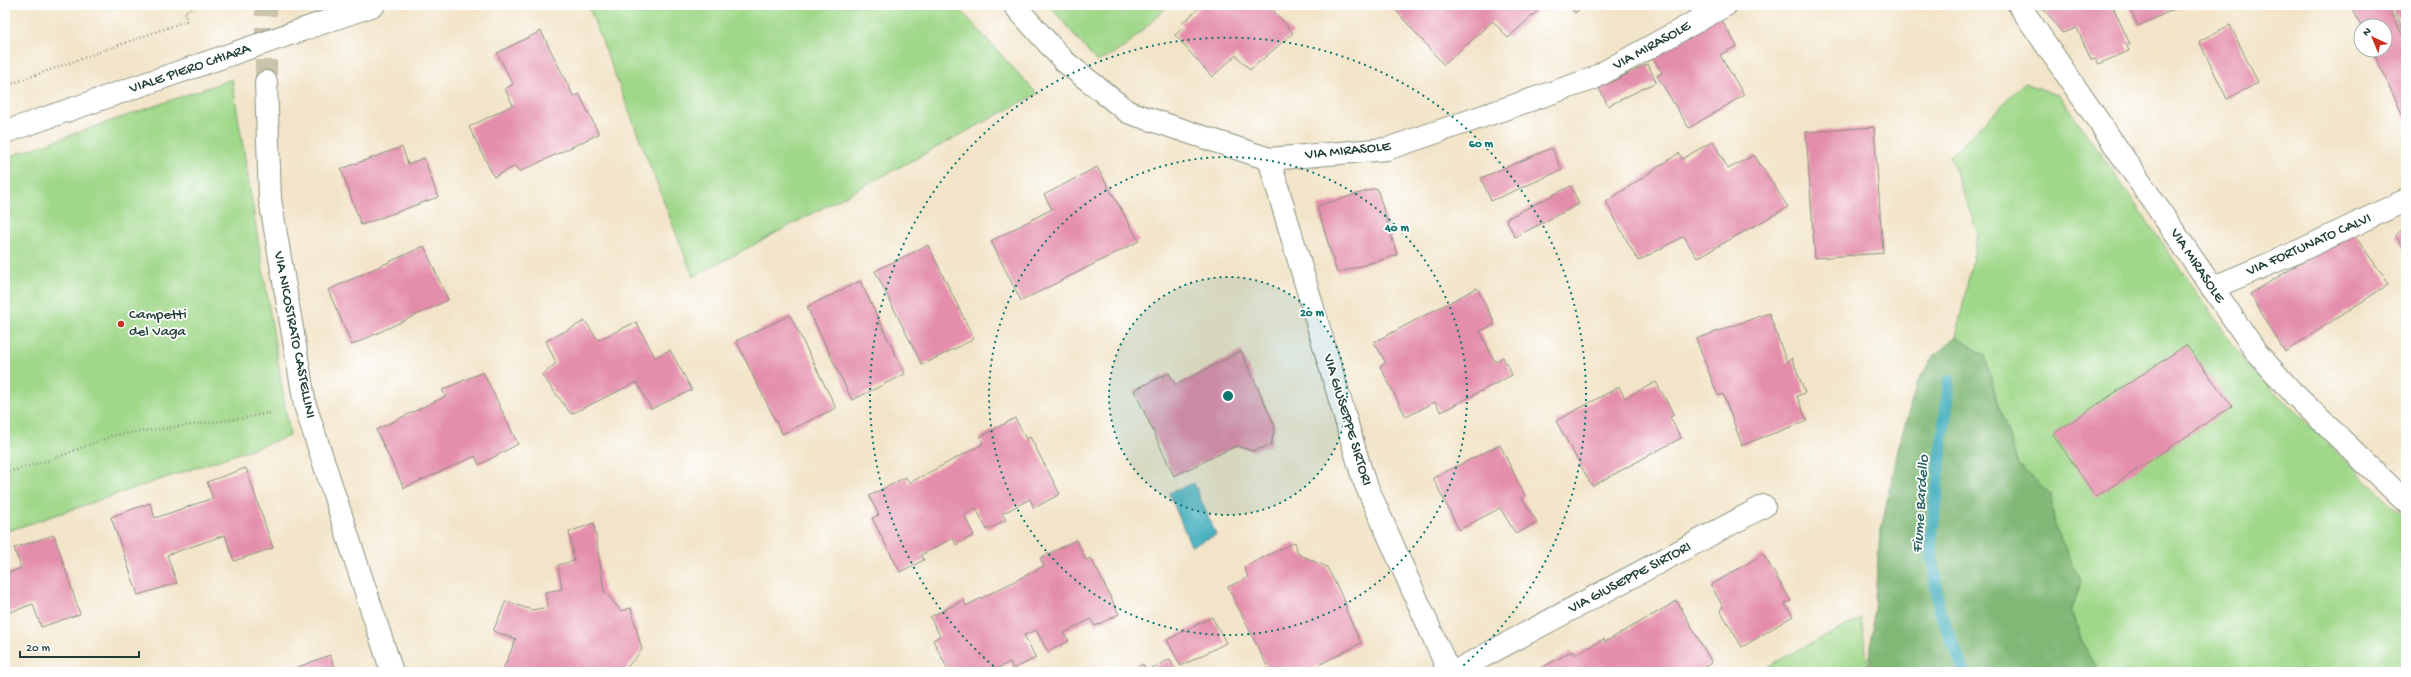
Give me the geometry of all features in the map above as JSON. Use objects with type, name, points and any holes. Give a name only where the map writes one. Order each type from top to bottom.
[{"type":"street","name":"VIALE PIERO CHIARA","points":[[5,132],[374,5]]},
{"type":"street","name":"VIA MIRASOLE","points":[[1014,5],[1064,61],[1128,112],[1269,159],[1387,149],[1592,79],[1726,5]]},
{"type":"street","name":"VIA MIRASOLE","points":[[2019,5],[2257,353],[2294,394],[2406,502]]},
{"type":"street","name":"VIA NICOSTRATO CASTELLINI","points":[[266,82],[270,199],[305,406],[392,672]]},
{"type":"street","name":"VIA GIUSEPPE SIRTORI","points":[[1269,159],[1363,478],[1449,672]]},
{"type":"street","name":"VIA FORTUNATO CALVI","points":[[2212,288],[2295,253],[2406,200]]},
{"type":"street","name":"VIA GIUSEPPE SIRTORI","points":[[1454,672],[1764,506]]},
{"type":"path","points":[[5,86],[186,22],[185,11],[200,5]]},
{"type":"path","points":[[5,473],[53,459],[114,435],[244,418],[305,406]]},
{"type":"green space","points":[[588,5],[956,5],[1037,94],[693,277]]},
{"type":"green space","points":[[1049,5],[1169,5],[1125,47],[1097,62]]},
{"type":"green space","points":[[232,79],[290,436],[5,532],[5,158]]},
{"type":"green space","points":[[2025,83],[2060,96],[2247,365],[2406,519],[2406,672],[2100,672],[2085,648],[2071,612],[2081,581],[2055,528],[2046,490],[2018,465],[1998,404],[1985,356],[1956,337],[1978,234],[1950,156]]},
{"type":"green space","points":[[1956,337],[1985,356],[1998,404],[2018,465],[2051,494],[2055,528],[2081,581],[2071,612],[2085,648],[2100,672],[1869,672],[1880,534],[1899,445],[1917,383],[1935,355]]},
{"type":"green space","points":[[1861,618],[1869,672],[1756,672]]},
{"type":"water","points":[[1194,483],[1216,535],[1191,546],[1169,493]]},
{"type":"building","points":[[1203,5],[1208,7],[1210,5],[1269,5],[1293,33],[1250,70],[1236,55],[1212,77],[1175,35],[1184,27],[1181,24]]},
{"type":"building","points":[[1391,5],[1544,5],[1508,38],[1493,21],[1444,65]]},
{"type":"building","points":[[1567,5],[1584,5],[1575,13]]},
{"type":"building","points":[[2041,5],[2112,5],[2130,44],[2126,44],[2129,51],[2098,64],[2095,59],[2091,60],[2077,28],[2062,33]]},
{"type":"building","points":[[2128,5],[2188,5],[2181,8],[2181,6],[2138,26]]},
{"type":"building","points":[[2351,5],[2388,5],[2406,43],[2406,122],[2376,58],[2393,58],[2393,18],[2357,18]]},
{"type":"building","points":[[2392,5],[2406,5],[2406,36]]},
{"type":"building","points":[[1717,13],[1737,46],[1720,55],[1744,95],[1689,128],[1657,76],[1662,73],[1650,54]]},
{"type":"building","points":[[2230,25],[2258,83],[2227,99],[2199,41]]},
{"type":"building","points":[[541,31],[574,97],[579,94],[599,134],[519,172],[515,166],[494,177],[469,127],[513,105],[505,89],[513,84],[497,53]]},
{"type":"building","points":[[1648,64],[1656,82],[1608,106],[1599,88]]},
{"type":"building","points":[[1874,127],[1883,253],[1815,258],[1806,132]]},
{"type":"building","points":[[1713,141],[1728,169],[1754,155],[1788,207],[1697,258],[1684,236],[1638,261],[1606,202],[1679,153],[1682,159]]},
{"type":"building","points":[[402,147],[408,164],[424,158],[438,197],[361,225],[341,169]]},
{"type":"building","points":[[1552,148],[1562,170],[1491,201],[1481,178]]},
{"type":"building","points":[[1097,167],[1139,241],[1021,301],[991,241],[1052,209],[1044,195]]},
{"type":"building","points":[[1571,186],[1579,204],[1515,237],[1506,219]]},
{"type":"building","points":[[1377,188],[1397,255],[1337,273],[1317,206]]},
{"type":"building","points":[[2406,228],[2406,252],[2395,235]]},
{"type":"building","points":[[2352,232],[2389,284],[2285,352],[2250,294]]},
{"type":"building","points":[[928,245],[974,339],[922,365],[875,271]]},
{"type":"building","points":[[424,246],[448,300],[352,345],[328,290]]},
{"type":"building","points":[[860,281],[905,374],[852,400],[807,307]]},
{"type":"building","points":[[1477,288],[1495,324],[1480,331],[1495,362],[1503,357],[1512,375],[1441,412],[1435,402],[1406,417],[1380,366],[1386,363],[1374,342]]},
{"type":"building","points":[[1769,313],[1787,363],[1792,358],[1805,393],[1797,396],[1807,421],[1742,445],[1723,394],[1718,396],[1696,339]]},
{"type":"building","points":[[790,315],[836,408],[782,434],[736,341]]},
{"type":"building","points":[[585,321],[598,340],[636,322],[655,357],[670,350],[692,390],[651,409],[637,382],[571,414],[542,375],[556,363],[546,341]]},
{"type":"building","points":[[2186,345],[2232,406],[2096,497],[2053,434]]},
{"type":"building","points":[[1241,351],[1275,426],[1271,445],[1253,451],[1236,446],[1174,476],[1134,390],[1169,373],[1176,385]]},
{"type":"building","points":[[483,372],[518,444],[479,465],[475,456],[404,488],[376,430],[446,396],[442,390]]},
{"type":"building","points":[[1656,382],[1674,415],[1670,417],[1681,438],[1592,486],[1556,421],[1619,387],[1625,398]]},
{"type":"building","points":[[1015,418],[1026,439],[1030,437],[1060,494],[1034,508],[1030,499],[1002,514],[1006,520],[987,530],[976,508],[964,515],[974,535],[956,545],[953,538],[921,555],[924,560],[900,572],[872,518],[879,515],[869,496],[906,477],[909,483],[983,444],[980,437]]},
{"type":"building","points":[[1500,445],[1525,496],[1522,498],[1537,522],[1516,534],[1500,508],[1459,530],[1433,478]]},
{"type":"building","points":[[246,468],[273,548],[234,561],[225,535],[167,555],[177,583],[138,595],[111,517],[150,503],[155,518],[213,498],[207,482]]},
{"type":"building","points":[[594,523],[604,591],[621,611],[631,608],[642,650],[623,672],[579,672],[576,668],[563,670],[564,672],[502,672],[516,639],[493,631],[506,601],[532,610],[548,607],[545,592],[562,589],[558,565],[574,561],[569,532]]},
{"type":"building","points":[[54,535],[80,614],[41,627],[33,604],[5,614],[5,574],[21,568],[14,548]]},
{"type":"building","points":[[1076,540],[1086,560],[1091,558],[1119,614],[1095,626],[1091,619],[1064,633],[1069,641],[1048,652],[1036,630],[1024,635],[1036,658],[1013,669],[1010,662],[991,672],[949,672],[933,640],[940,636],[930,617],[964,600],[966,606],[1044,566],[1040,558]]},
{"type":"building","points":[[1295,542],[1298,554],[1327,567],[1346,604],[1346,611],[1361,643],[1305,672],[1270,672],[1228,587],[1248,577],[1244,567]]},
{"type":"building","points":[[1763,554],[1791,601],[1785,604],[1793,616],[1742,647],[1720,610],[1723,607],[1711,585]]},
{"type":"building","points":[[1677,601],[1712,663],[1698,672],[1534,672],[1572,651],[1574,655],[1604,639],[1605,642]]},
{"type":"building","points":[[1212,617],[1226,643],[1181,666],[1167,640]]},
{"type":"building","points":[[330,655],[336,672],[285,672]]},
{"type":"building","points":[[1170,659],[1176,672],[1127,672],[1143,664],[1146,671]]},
{"type":"waterway","name":"Fiume Bardello","points":[[1949,381],[1931,544],[1939,611],[1965,672]]},
{"type":"tunnel","points":[[266,5],[266,82]]},
{"type":"place","name":"Campetti del Vaga","points":[[121,324]]}]
